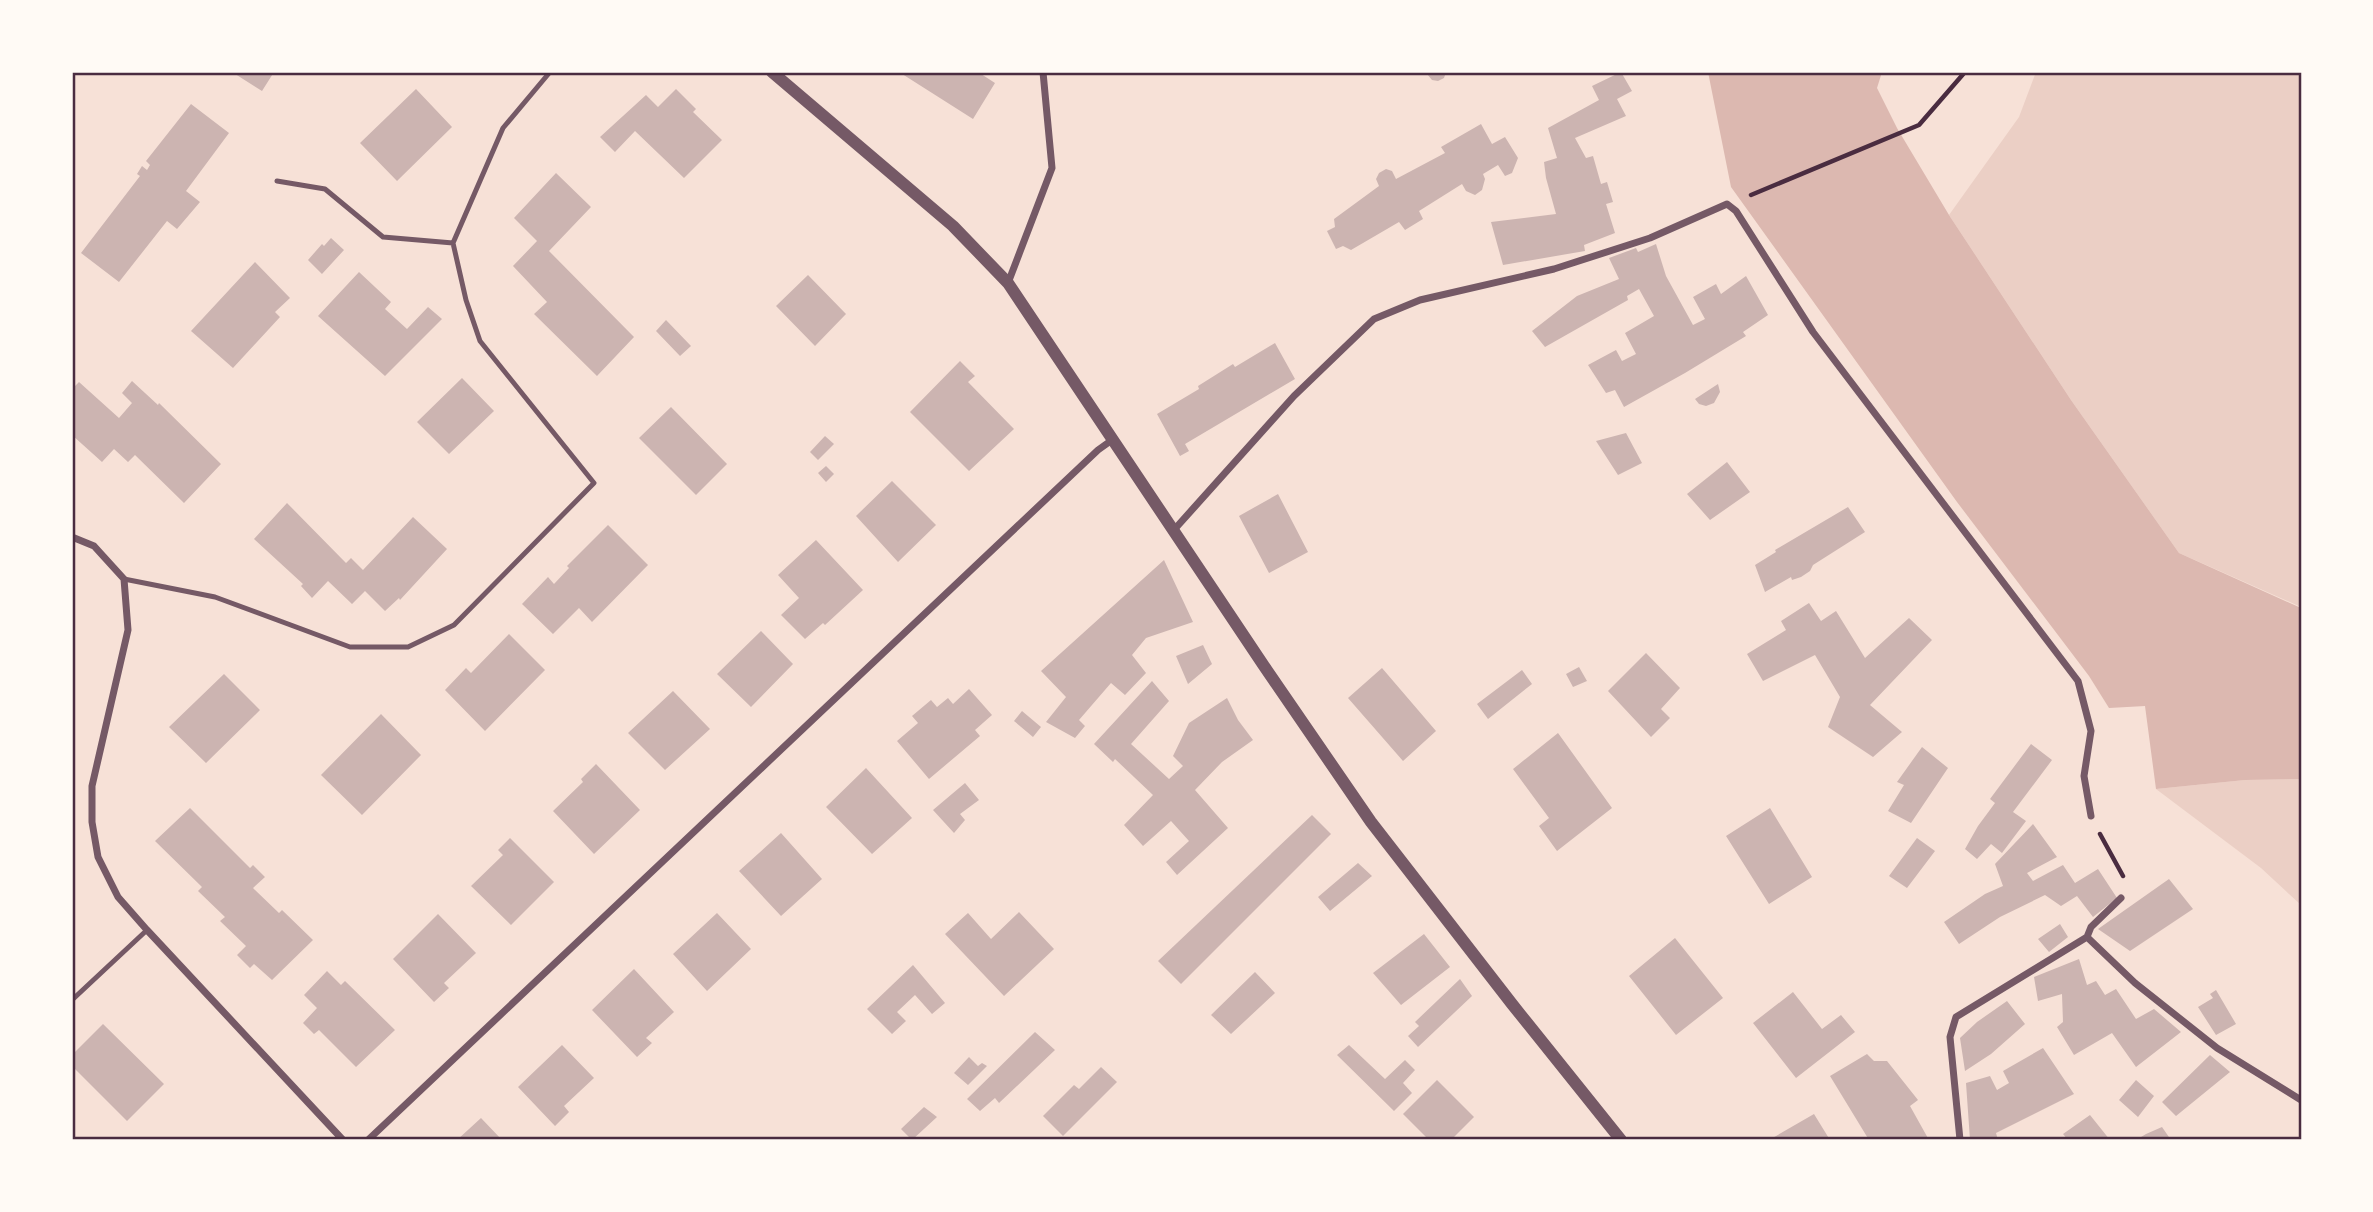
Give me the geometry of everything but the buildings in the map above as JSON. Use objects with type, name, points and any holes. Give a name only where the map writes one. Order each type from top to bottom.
[{"type":"street","points":[[772,72],[953,226],[1007,283],[1371,822],[1622,1140]]},
{"type":"street","points":[[1007,283],[1052,168],[1043,72]]},
{"type":"street","points":[[1174,531],[1293,396],[1374,319],[1420,300],[1554,269],[1626,245],[1727,204],[1737,211],[1813,332],[2078,681],[2091,731],[2084,776],[2091,816]]},
{"type":"street","points":[[368,1140],[1098,450],[1112,440]]},
{"type":"street","points":[[72,537],[94,546],[124,579],[128,630],[92,786],[92,822],[98,858],[118,897],[343,1140]]},
{"type":"street","points":[[1959,1140],[1950,1037],[1956,1017],[2087,937],[2091,927],[2121,898]]},
{"type":"street","points":[[2087,937],[2135,983],[2217,1048],[2301,1100]]},
{"type":"lane","points":[[124,579],[215,597],[350,647],[408,647],[454,625],[594,483],[480,341],[466,300],[453,243],[503,128],[550,72]]},
{"type":"lane","points":[[277,181],[325,189],[383,237],[453,243]]},
{"type":"lane","points":[[72,1000],[147,930]]},
{"type":"path","points":[[1727,204],[1919,125],[1965,72]]},
{"type":"path","points":[[2091,816],[2131,889],[2121,898]]},
{"type":"shaded area","points":[[1708,72],[1882,72],[1877,88],[1897,128],[1949,215],[2071,400],[2179,553],[2301,608],[2301,779],[2245,780],[2156,789],[2145,706],[2109,708],[2089,676],[1957,502],[1731,187]]},
{"type":"shaded area","points":[[2036,72],[2301,72],[2301,607],[2179,553],[2071,400],[1949,215],[2019,117]]},
{"type":"shaded area","points":[[2301,779],[2301,905],[2261,868],[2156,789],[2245,780]]}]
